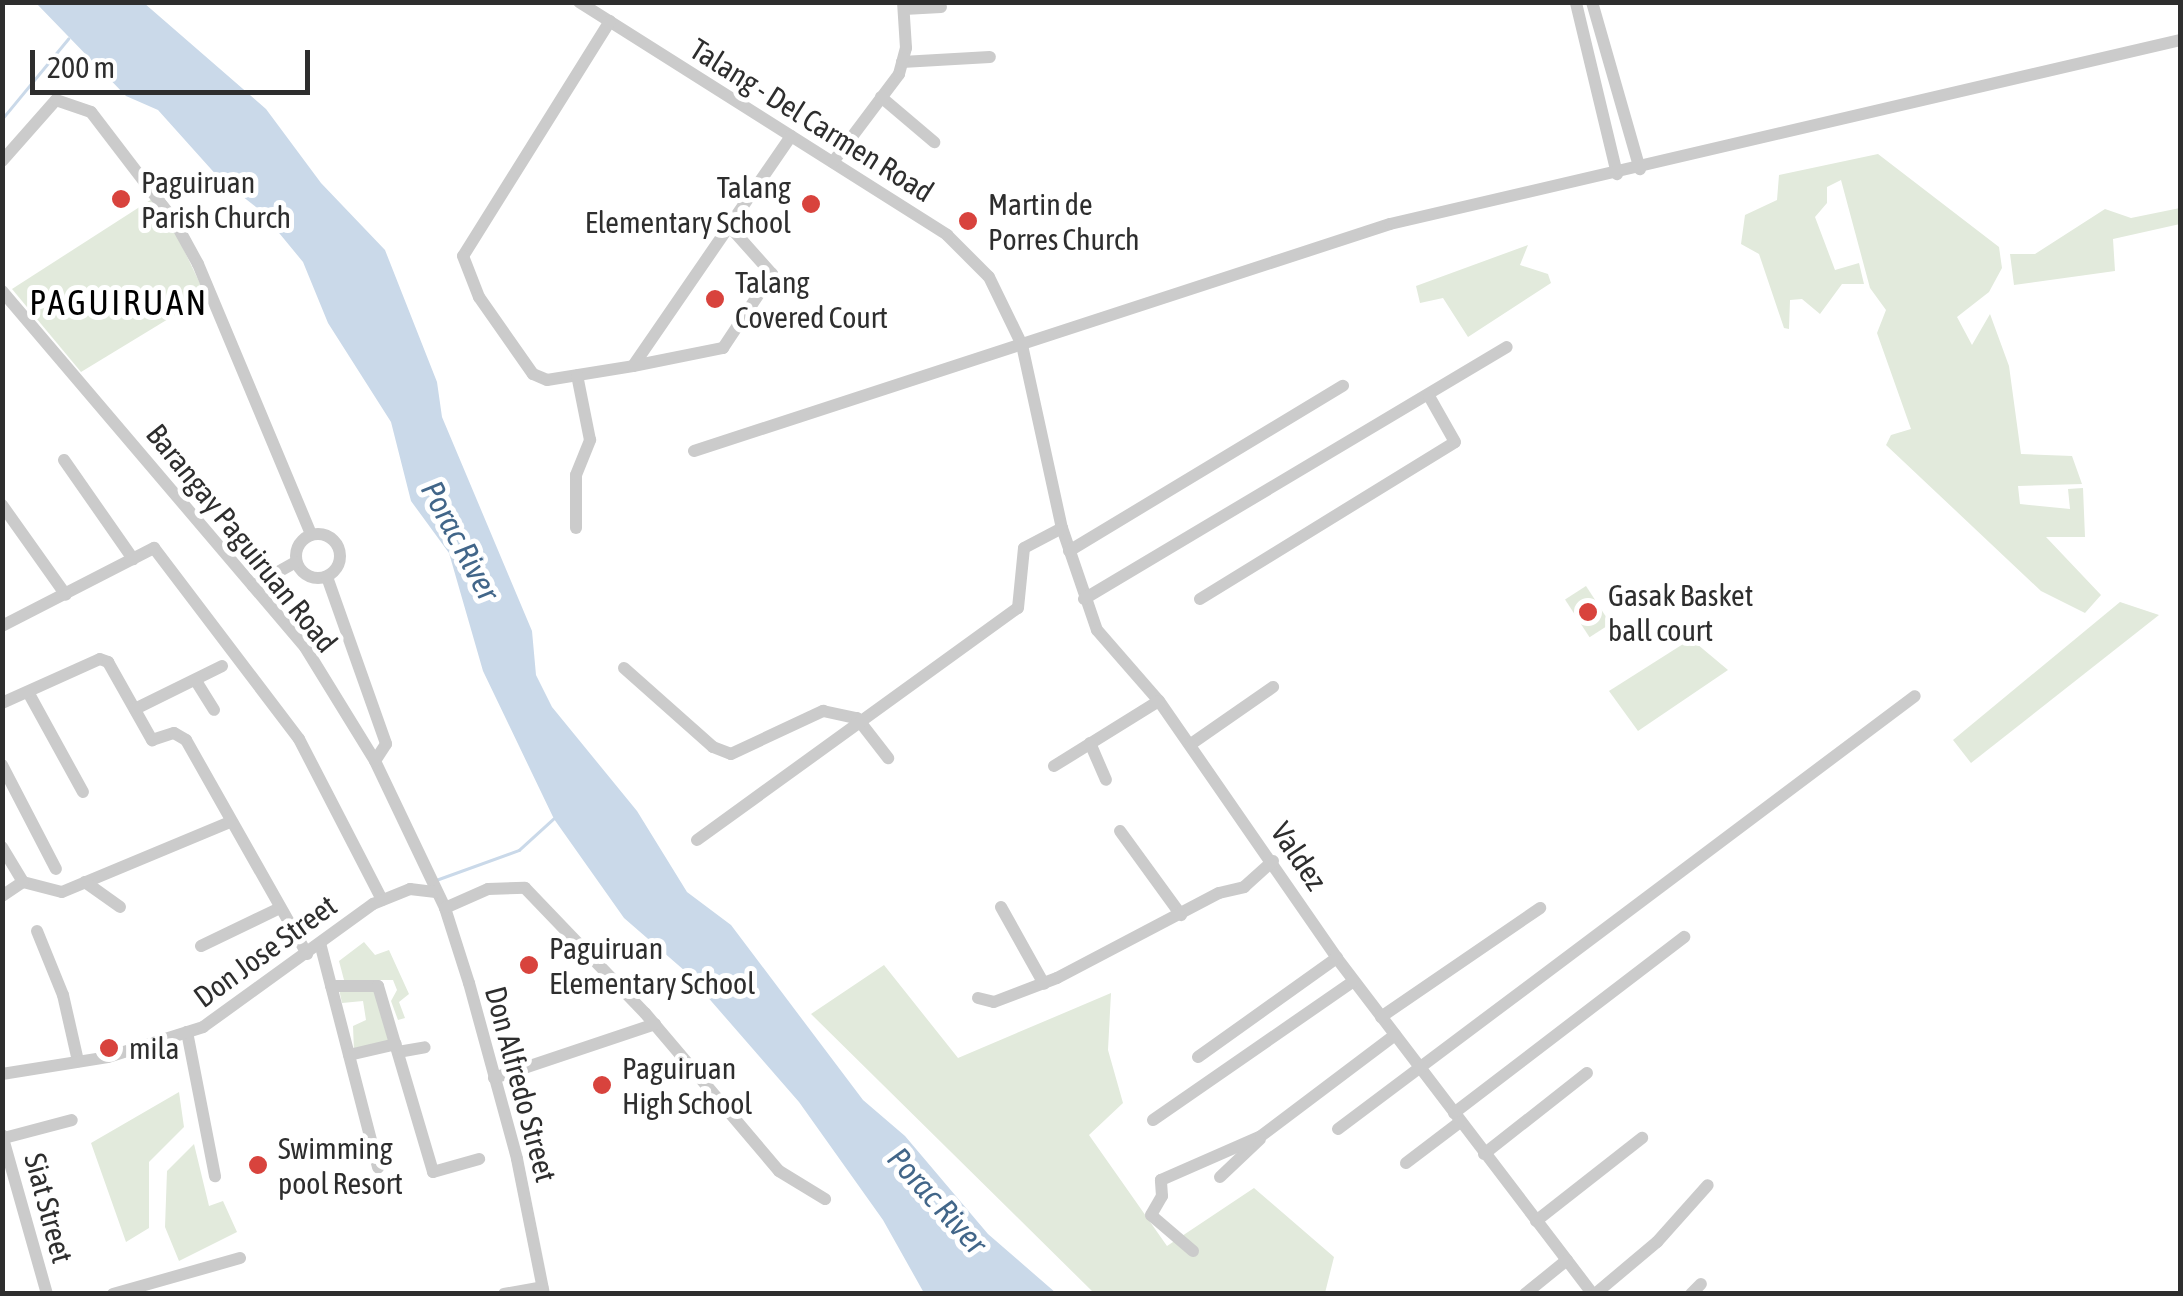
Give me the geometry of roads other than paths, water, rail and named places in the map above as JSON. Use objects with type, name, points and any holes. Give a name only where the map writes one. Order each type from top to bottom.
[{"type":"street","name":"Talang - Del Carmen Road","points":[[580,2],[947,234],[990,277],[1022,345],[1038,412]]},
{"type":"street","points":[[1592,2],[1640,169]]},
{"type":"street","points":[[1576,3],[1617,174]]},
{"type":"street","points":[[832,162],[902,62],[904,6],[942,7]]},
{"type":"street","points":[[610,22],[463,256],[479,297],[533,374],[547,380],[723,348],[772,274],[731,228]]},
{"type":"street","points":[[694,451],[1022,345],[1284,254],[1497,198],[1640,169],[2180,40]]},
{"type":"street","points":[[902,62],[990,58]]},
{"type":"street","points":[[881,97],[934,142]]},
{"type":"street","points":[[2,162],[56,100],[90,112],[175,222],[198,264],[311,534]]},
{"type":"street","points":[[633,366],[791,136]]},
{"type":"street","name":"Barangay Paguiruan Road","points":[[2,291],[304,647],[375,762],[436,892]]},
{"type":"street","points":[[1084,600],[1507,348]]},
{"type":"street","points":[[576,375],[590,440],[576,475],[576,528]]},
{"type":"street","points":[[1069,551],[1344,386]]},
{"type":"street","points":[[1200,599],[1454,442],[1429,396]]},
{"type":"street","name":"Valdez","points":[[1038,412],[1062,528],[1084,600],[1107,644],[1159,701],[1380,1017],[1594,1294]]},
{"type":"street","points":[[64,460],[134,559]]},
{"type":"street","points":[[2,505],[66,594]]},
{"type":"street","points":[[696,840],[857,718],[1018,608],[1024,548],[1062,528]]},
{"type":"street","points":[[311,534],[328,535],[340,548],[340,566],[326,577],[308,576],[296,562],[298,545],[311,534]]},
{"type":"street","points":[[2,626],[154,548],[299,739],[382,900]]},
{"type":"street","points":[[253,586],[296,562]]},
{"type":"street","points":[[326,577],[386,744],[375,762]]},
{"type":"street","points":[[2,703],[100,659],[112,667],[152,740],[174,733],[186,740],[278,909],[307,954]]},
{"type":"street","points":[[135,709],[222,666]]},
{"type":"street","points":[[624,668],[713,747],[731,754],[823,712],[857,718],[888,758]]},
{"type":"street","points":[[196,680],[214,710]]},
{"type":"street","points":[[1191,744],[1273,686]]},
{"type":"street","points":[[28,692],[83,792]]},
{"type":"street","points":[[1338,1129],[1916,696]]},
{"type":"street","points":[[1054,766],[1159,701]]},
{"type":"street","points":[[1090,743],[1106,780]]},
{"type":"street","points":[[2,765],[56,869]]},
{"type":"street","points":[[2,847],[24,882],[62,892],[230,822]]},
{"type":"street","points":[[1120,831],[1181,915]]},
{"type":"street","points":[[978,998],[994,1002],[1044,984],[1244,887],[1273,861]]},
{"type":"street","points":[[2,896],[24,882]]},
{"type":"street","points":[[86,882],[120,907]]},
{"type":"street","points":[[445,908],[488,889],[525,888],[655,1024],[779,1171],[825,1199]]},
{"type":"street","name":"Don Jose Street","points":[[2,1074],[78,1061],[187,1032],[225,1016],[382,900],[410,889],[436,892]]},
{"type":"street","name":"Don Alfredo Street","points":[[436,892],[445,908],[494,1078],[544,1290]]},
{"type":"street","points":[[1000,907],[1044,984]]},
{"type":"street","points":[[1380,1017],[1540,908]]},
{"type":"street","points":[[201,946],[278,909]]},
{"type":"street","points":[[37,931],[63,995],[78,1061]]},
{"type":"street","points":[[1406,1163],[1684,938]]},
{"type":"street","points":[[320,943],[378,1168]]},
{"type":"street","points":[[1198,1057],[1337,958]]},
{"type":"street","points":[[1153,1120],[1354,980]]},
{"type":"street","points":[[331,986],[378,986],[434,1172],[479,1158]]},
{"type":"street","points":[[494,1078],[655,1024]]},
{"type":"street","points":[[187,1032],[215,1176]]},
{"type":"street","points":[[1220,1177],[1261,1136],[1395,1036]]},
{"type":"street","points":[[349,1055],[425,1047]]},
{"type":"street","points":[[1484,1154],[1587,1073]]},
{"type":"street","points":[[3,1136],[72,1120]]},
{"type":"street","name":"Siat Street","points":[[3,1136],[46,1294]]},
{"type":"street","points":[[1193,1251],[1152,1215],[1162,1196],[1159,1183],[1261,1136]]},
{"type":"street","points":[[1536,1221],[1642,1138]]},
{"type":"street","points":[[1594,1294],[1657,1242],[1708,1185]]},
{"type":"street","points":[[114,1294],[240,1258]]},
{"type":"street","points":[[1525,1294],[1567,1260]]},
{"type":"street","points":[[504,1294],[544,1290]]},
{"type":"water","name":"Porac River","points":[[36,3],[144,3],[266,109],[321,183],[385,250],[437,382],[442,417],[532,631],[536,675],[552,707],[637,811],[687,892],[731,925],[863,1100],[905,1136],[988,1234],[1056,1293],[924,1293],[883,1220],[799,1102],[685,971],[624,918],[554,819],[483,671],[449,553],[411,501],[391,422],[328,323],[303,262],[261,211],[219,178],[158,110],[126,96]]},
{"type":"waterway","points":[[2,119],[68,39]]},
{"type":"waterway","points":[[436,880],[519,850],[553,819]]},
{"type":"place","name":"Paguiruan Parish Church","points":[[121,199]]},
{"type":"place","name":"Talang Elementary School","points":[[811,204]]},
{"type":"place","name":"Martin de Porres Church","points":[[968,221]]},
{"type":"place","name":"Talang Covered Court","points":[[715,299]]},
{"type":"place","name":"Gasak Basket ball court","points":[[1588,612]]},
{"type":"place","name":"Paguiruan Elementary School","points":[[529,965]]},
{"type":"place","name":"mila","points":[[109,1048]]},
{"type":"place","name":"Paguiruan High School","points":[[602,1085]]},
{"type":"place","name":"Swimming pool Resort","points":[[258,1165]]},
{"type":"district","name":"PAGUIRUAN","points":[[119,302]]}]
